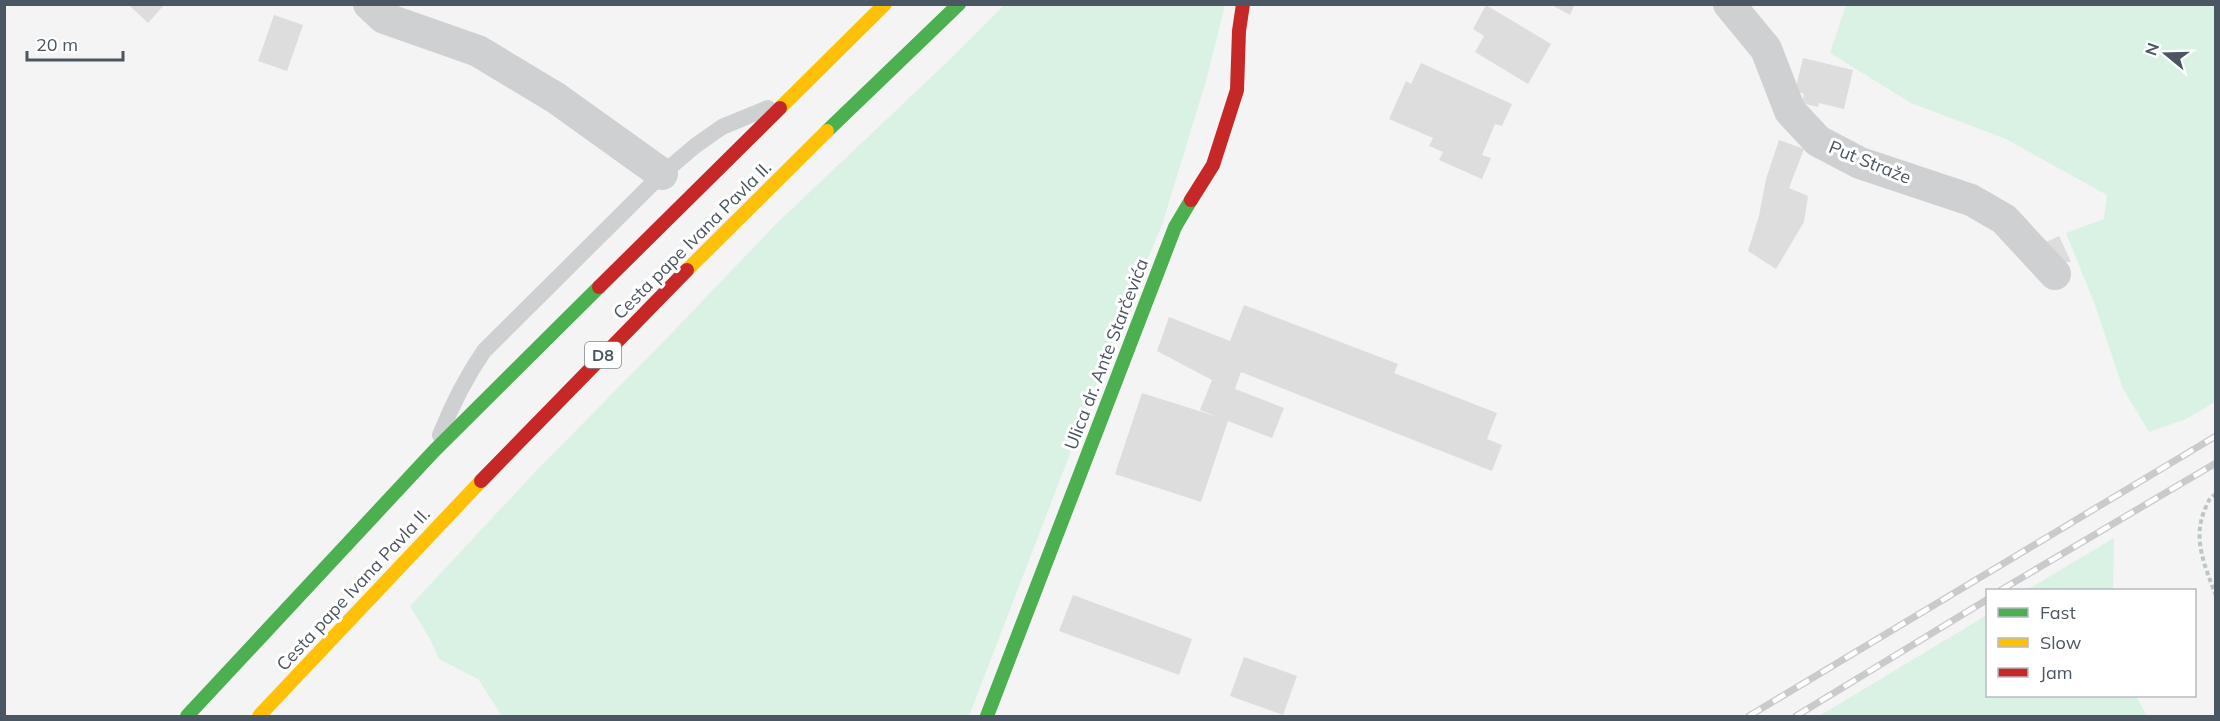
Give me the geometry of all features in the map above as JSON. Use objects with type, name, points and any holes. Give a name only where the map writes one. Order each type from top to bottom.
[{"type":"main road","name":"Cesta pape Ivana Pavla II.","points":[[187,717],[434,451],[885,4]]},
{"type":"main road","name":"Cesta pape Ivana Pavla II.","points":[[259,717],[383,583],[620,338],[959,4]]},
{"type":"main road","name":"Ulica dr. Ante Starčevića","points":[[987,717],[1174,227],[1213,165],[1237,90],[1239,31],[1243,4]]},
{"type":"street","points":[[369,4],[384,18],[478,51],[556,98],[662,174]]},
{"type":"street","name":"Put Straže","points":[[1729,4],[1766,50],[1790,111],[1818,141],[1860,163],[1971,200],[2004,219],[2055,274]]},
{"type":"lane","points":[[434,451],[450,409],[484,351],[662,174],[695,146],[722,128],[783,103]]},
{"type":"path","points":[[2216,494],[2209,498],[2198,524],[2201,556],[2216,596]]},
{"type":"green space","points":[[1004,5],[1225,5],[1206,81],[1162,225],[1118,329],[969,716],[502,716],[478,679],[439,659],[410,606],[537,470],[777,223]]},
{"type":"green space","points":[[1846,5],[2215,5],[2215,402],[2186,419],[2149,432],[2123,389],[2095,305],[2066,233],[2104,219],[2107,195],[2006,139],[1911,103],[1830,53]]},
{"type":"green space","points":[[2114,538],[2113,589],[2029,589]]},
{"type":"green space","points":[[1986,616],[1986,697],[2137,697],[2147,716],[1819,716]]},
{"type":"building","points":[[128,4],[165,4],[148,23]]},
{"type":"building","points":[[1550,4],[1575,4],[1570,15]]},
{"type":"building","points":[[1486,5],[1551,44],[1528,84],[1475,52],[1484,36],[1473,29]]},
{"type":"building","points":[[274,15],[303,25],[287,71],[258,61]]},
{"type":"building","points":[[1803,58],[1853,70],[1844,109],[1819,103],[1818,107],[1802,103],[1804,94],[1795,91]]},
{"type":"building","points":[[1421,63],[1512,104],[1502,126],[1495,124],[1482,155],[1491,158],[1482,179],[1439,160],[1443,152],[1429,146],[1433,138],[1389,119],[1406,81],[1411,84]]},
{"type":"building","points":[[1779,140],[1804,149],[1789,188],[1808,196],[1804,222],[1776,269],[1748,251],[1759,216],[1766,179]]},
{"type":"building","points":[[2059,236],[2071,262],[2053,262],[2044,243]]},
{"type":"building","points":[[1244,305],[1398,364],[1394,373],[1497,413],[1487,439],[1502,445],[1492,471],[1241,372],[1235,389],[1284,408],[1272,438],[1228,421],[1201,502],[1115,474],[1142,393],[1218,417],[1200,410],[1212,380],[1157,351],[1169,317],[1230,341]]},
{"type":"building","points":[[1073,595],[1192,639],[1179,675],[1059,631]]},
{"type":"building","points":[[1244,657],[1297,676],[1283,715],[1230,696]]},
{"type":"railway","points":[[1749,716],[2216,436]]},
{"type":"railway","points":[[2003,589],[2216,463]]},
{"type":"railway","points":[[1796,716],[1986,600]]},
{"type":"traffic: fast","points":[[827,131],[959,4]]},
{"type":"traffic: fast","points":[[987,716],[1175,227],[1191,200]]},
{"type":"traffic: fast","points":[[187,716],[434,451],[599,287]]},
{"type":"traffic: slow","points":[[780,108],[885,4]]},
{"type":"traffic: slow","points":[[687,270],[827,131]]},
{"type":"traffic: slow","points":[[259,716],[481,481]]},
{"type":"traffic: jam","points":[[1191,200],[1213,165],[1237,90],[1239,31],[1243,4]]},
{"type":"traffic: jam","points":[[599,287],[780,108]]},
{"type":"traffic: jam","points":[[481,481],[687,270]]}]
